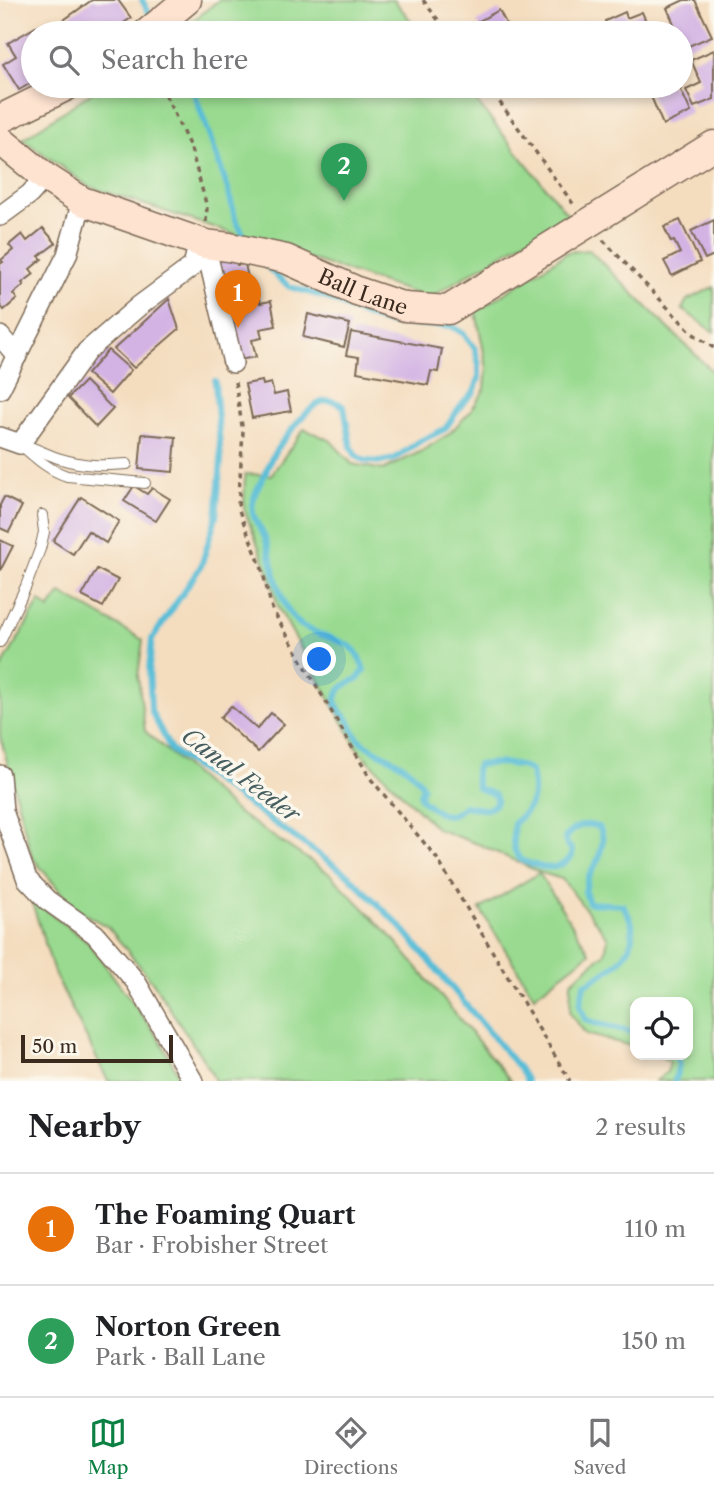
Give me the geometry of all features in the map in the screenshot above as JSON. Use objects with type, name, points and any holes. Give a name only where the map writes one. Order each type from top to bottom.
[{"type":"street","points":[[162,21],[178,8]]},
{"type":"street","points":[[0,119],[43,98]]},
{"type":"street","name":"Ball Lane","points":[[0,140],[45,177],[82,201],[211,244],[286,259],[357,291],[405,307],[448,310],[714,145]]},
{"type":"street","points":[[0,216],[30,194],[45,177]]},
{"type":"street","points":[[0,389],[67,255],[82,201]]},
{"type":"street","points":[[211,244],[233,363]]},
{"type":"street","points":[[0,437],[20,444],[87,351],[139,306],[193,266],[211,244]]},
{"type":"street","points":[[0,336],[17,356]]},
{"type":"street","points":[[0,775],[3,811],[27,879],[47,900],[95,934],[136,982],[193,1081]]},
{"type":"lane","points":[[20,444],[78,463],[95,466],[127,464]]},
{"type":"lane","points":[[20,444],[44,465],[67,476],[145,483]]},
{"type":"lane","points":[[0,642],[40,550],[44,532],[42,515]]},
{"type":"path","points":[[423,0],[440,21]]},
{"type":"path","points":[[167,98],[191,149],[207,207],[211,244]]},
{"type":"path","points":[[497,98],[587,223],[692,333],[714,348]]},
{"type":"path","points":[[233,363],[243,432],[238,508],[262,569],[272,609],[370,778],[436,857],[570,1081]]},
{"type":"green space","points":[[219,0],[394,0],[411,21],[192,21]]},
{"type":"green space","points":[[83,98],[474,98],[568,215],[429,298],[88,186],[23,139]]},
{"type":"green space","points":[[589,250],[714,373],[714,1081],[656,1081],[667,1072],[670,1062],[667,1060],[693,1060],[693,997],[630,997],[630,1046],[586,1034],[570,1013],[571,982],[605,953],[608,938],[562,879],[437,829],[359,751],[278,607],[270,576],[244,509],[245,474],[271,475],[304,429],[330,440],[352,464],[383,470],[449,434],[470,412],[485,389],[487,368],[476,312],[568,252]]},
{"type":"green space","points":[[714,287],[714,332],[682,309],[687,300]]},
{"type":"green space","points":[[61,593],[143,640],[138,676],[145,731],[238,813],[330,874],[391,936],[511,1081],[215,1081],[152,981],[108,927],[74,908],[32,857],[0,735],[0,670],[40,601],[49,609]]},
{"type":"green space","points":[[539,873],[590,953],[534,996],[480,909]]},
{"type":"green space","points":[[31,899],[88,942],[160,1040],[182,1081],[108,1081],[55,975]]},
{"type":"building","points":[[92,0],[118,0],[131,18],[127,21],[62,21]]},
{"type":"building","points":[[684,0],[695,0],[712,36],[693,44],[693,21],[673,21],[667,8]]},
{"type":"building","points":[[499,10],[505,21],[479,21]]},
{"type":"building","points":[[625,12],[627,18],[642,12],[646,21],[605,21]]},
{"type":"building","points":[[21,35],[19,90],[3,64],[16,56],[8,43]]},
{"type":"building","points":[[714,50],[714,99],[694,107],[690,98],[693,98],[693,87],[701,83],[693,59]]},
{"type":"building","points":[[652,98],[685,98],[691,112],[663,125]]},
{"type":"building","points":[[680,220],[700,262],[672,276],[664,261],[680,253],[664,227]]},
{"type":"building","points":[[714,220],[714,255],[705,259],[691,231]]},
{"type":"building","points":[[43,228],[56,243],[39,256],[42,259],[30,269],[34,274],[22,283],[24,285],[13,294],[17,299],[4,310],[0,305],[1,260],[13,250],[9,245],[22,234],[27,241]]},
{"type":"building","points":[[236,257],[237,265],[245,264],[251,292],[257,291],[260,303],[271,301],[276,326],[260,329],[262,338],[252,340],[256,357],[238,360],[218,261]]},
{"type":"building","points":[[169,299],[179,329],[134,368],[114,349]]},
{"type":"building","points":[[308,314],[350,324],[344,347],[303,337]]},
{"type":"building","points":[[351,332],[442,349],[438,372],[431,371],[428,385],[357,372],[359,357],[346,355]]},
{"type":"building","points":[[108,350],[131,370],[110,394],[87,374]]},
{"type":"building","points":[[85,381],[113,409],[96,427],[68,398]]},
{"type":"building","points":[[262,381],[263,385],[271,383],[274,395],[287,392],[291,411],[252,418],[245,384]]},
{"type":"building","points":[[142,434],[176,437],[173,472],[139,469]]},
{"type":"building","points":[[134,486],[147,494],[152,488],[170,499],[156,521],[124,501]]},
{"type":"building","points":[[4,497],[22,506],[9,532],[0,528],[0,505]]},
{"type":"building","points":[[81,497],[119,521],[106,543],[88,531],[73,554],[53,541]]},
{"type":"building","points":[[0,540],[13,546],[0,571]]},
{"type":"building","points":[[97,569],[118,580],[103,607],[82,596]]},
{"type":"building","points":[[231,706],[257,729],[271,713],[284,724],[258,752],[220,718]]},
{"type":"waterway","points":[[142,0],[153,20]]},
{"type":"waterway","points":[[196,98],[228,189],[235,218],[247,242]]},
{"type":"waterway","points":[[267,266],[290,287],[325,297],[386,323],[451,326],[464,334],[475,349],[479,378],[474,392],[445,429],[420,441],[394,459],[366,461],[356,456],[351,447],[344,407],[331,401],[315,406],[300,420],[274,454],[255,496],[253,513],[265,538],[282,597],[293,618],[301,625],[351,647],[364,670],[358,679],[348,683],[337,695],[340,711],[362,742],[403,766],[417,778],[423,787],[421,799],[447,815],[464,806],[490,808],[497,801],[495,795],[478,788],[478,765],[512,764],[531,771],[533,787],[529,806],[514,823],[513,844],[520,859],[543,867],[559,866],[572,856],[572,850],[565,838],[569,834],[586,825],[600,828],[603,840],[599,858],[588,878],[585,892],[589,903],[623,905],[631,922],[632,936],[625,955],[584,985],[580,1005],[585,1019],[630,1032]]},
{"type":"waterway","name":"Canal Feeder","points":[[215,381],[221,460],[216,517],[201,566],[152,639],[149,668],[151,711],[171,750],[348,875],[401,927],[527,1081]]},
{"type":"waterway","points":[[675,1081],[679,1064],[677,1060]]},
{"type":"place","name":"Norton Green","points":[[344,201]]},
{"type":"place","name":"The Foaming Quart","points":[[238,328]]}]
